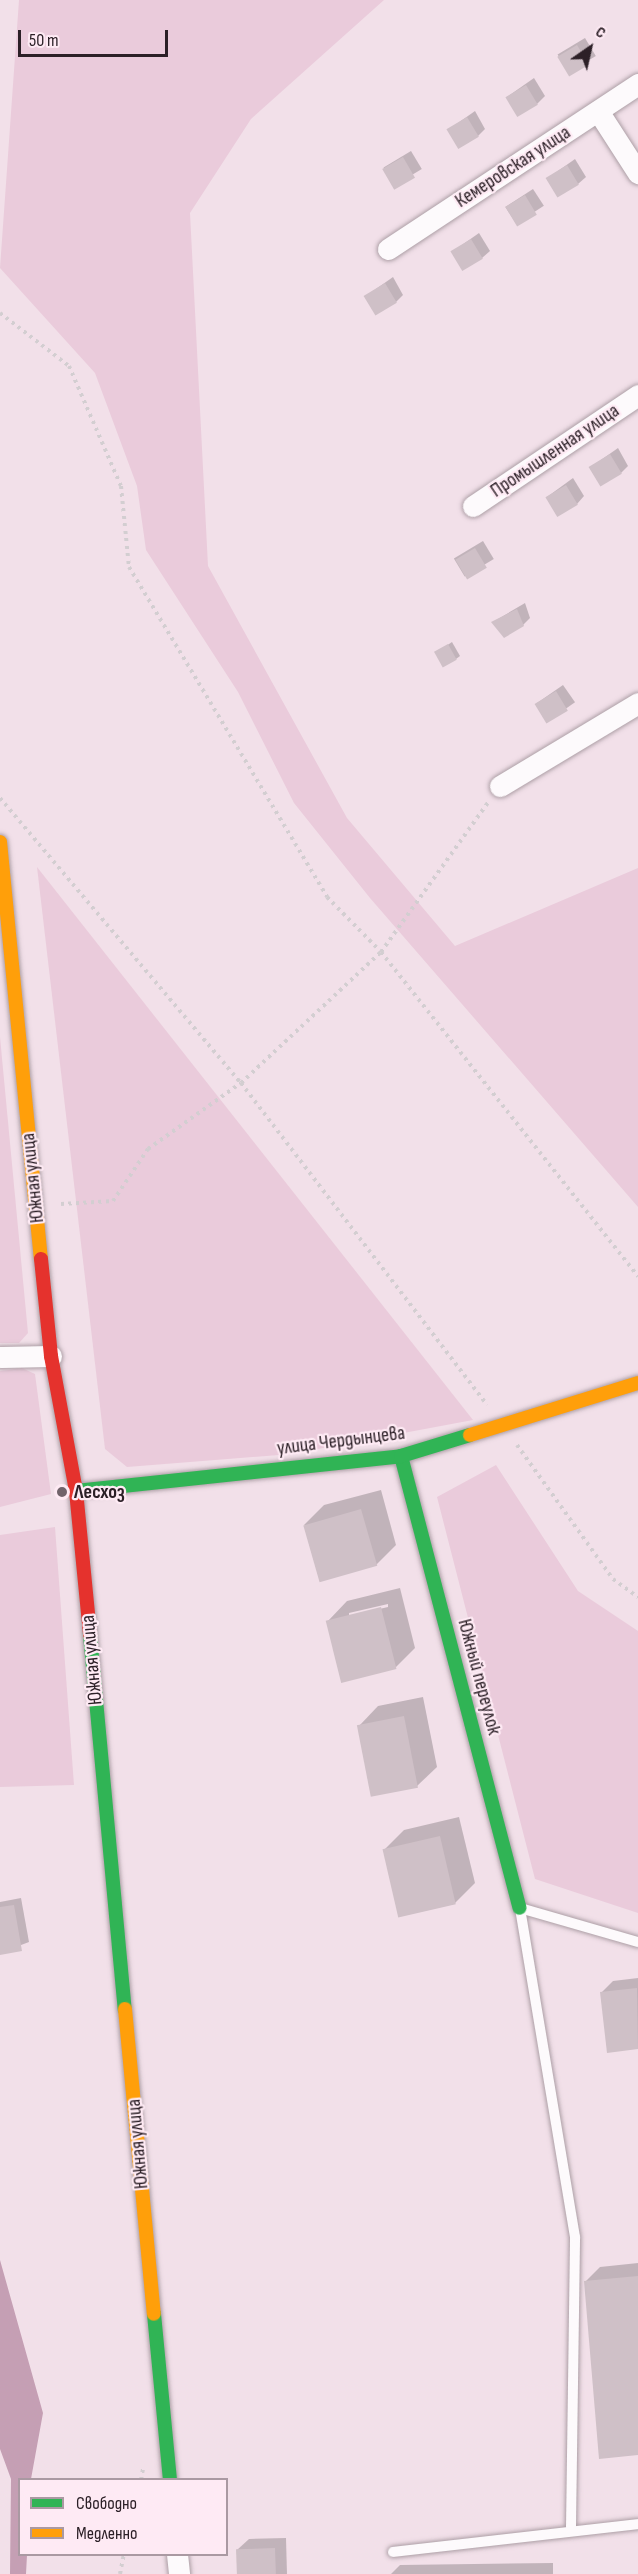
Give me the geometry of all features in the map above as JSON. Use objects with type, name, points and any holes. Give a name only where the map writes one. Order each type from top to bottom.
[{"type":"street","name":"Кемеровская улица","points":[[388,249],[638,84]]},
{"type":"street","points":[[598,111],[638,173]]},
{"type":"street","name":"Промышленная улица","points":[[473,506],[638,395]]},
{"type":"street","points":[[500,786],[638,703]]},
{"type":"street","name":"Южная улица","points":[[0,842],[51,1356],[76,1491],[170,2478]]},
{"type":"street","points":[[0,1357],[51,1356]]},
{"type":"street","name":"улица Чердынцева","points":[[76,1491],[401,1456],[638,1383]]},
{"type":"street","name":"Южный переулок","points":[[401,1456],[520,1908]]},
{"type":"street","points":[[177,2556],[179,2574]]},
{"type":"lane","points":[[571,2528],[575,2237],[520,1908],[638,1942]]},
{"type":"lane","points":[[393,2552],[571,2528],[638,2524]]},
{"type":"path","points":[[0,313],[69,366],[122,486],[129,567],[327,897],[381,952],[638,1276]]},
{"type":"path","points":[[36,1204],[113,1201],[148,1149],[241,1083],[381,952],[500,786]]},
{"type":"path","points":[[0,798],[241,1083],[502,1425],[613,1580],[638,1597]]},
{"type":"path","points":[[120,2574],[124,2556]]},
{"type":"shaded area","points":[[19,0],[384,0],[251,119],[190,213],[208,566],[347,818],[455,946],[638,868],[638,1207],[370,898],[294,803],[238,692],[146,550],[137,486],[95,373],[0,268]]},
{"type":"shaded area","points":[[37,867],[473,1420],[291,1454],[127,1467],[105,1449]]},
{"type":"shaded area","points":[[0,1037],[28,1333],[19,1343],[0,1343]]},
{"type":"shaded area","points":[[22,1368],[35,1374],[51,1494],[0,1507],[0,1371]]},
{"type":"shaded area","points":[[496,1465],[578,1591],[638,1631],[638,1913],[535,1879],[437,1497]]},
{"type":"shaded area","points":[[55,1527],[74,1785],[0,1787],[0,1535]]},
{"type":"shaded area","points":[[0,2260],[43,2413],[31,2478],[18,2478],[18,2556],[27,2556],[26,2574],[10,2574],[11,2479],[0,2449]]},
{"type":"building","points":[[577,45],[589,65],[569,77],[557,57]]},
{"type":"building","points":[[526,85],[538,105],[517,117],[505,97]]},
{"type":"building","points":[[467,117],[479,137],[458,149],[446,129]]},
{"type":"building","points":[[403,157],[415,178],[394,190],[382,169]]},
{"type":"building","points":[[567,165],[579,185],[557,198],[546,178]]},
{"type":"building","points":[[525,195],[537,215],[517,227],[505,207]]},
{"type":"building","points":[[471,239],[483,259],[462,271],[450,251]]},
{"type":"building","points":[[385,283],[397,303],[375,316],[364,296]]},
{"type":"building","points":[[610,454],[622,474],[600,487],[589,467]]},
{"type":"building","points":[[566,485],[578,505],[557,517],[545,497]]},
{"type":"building","points":[[475,548],[487,568],[467,580],[455,560]]},
{"type":"building","points":[[517,609],[524,626],[504,638],[491,622]]},
{"type":"building","points":[[448,644],[457,660],[443,668],[434,652]]},
{"type":"building","points":[[556,691],[568,711],[546,724],[535,704]]},
{"type":"building","points":[[361,1509],[377,1566],[320,1582],[303,1526]]},
{"type":"building","points":[[381,1607],[396,1669],[341,1683],[326,1621]]},
{"type":"building","points":[[404,1716],[418,1788],[371,1797],[357,1725]]},
{"type":"building","points":[[440,1836],[456,1904],[398,1917],[383,1849]]},
{"type":"building","points":[[14,1905],[22,1951],[0,1955],[0,1907]]},
{"type":"building","points":[[637,1988],[638,2049],[607,2053],[600,1992]]},
{"type":"building","points":[[638,2276],[638,2455],[599,2459],[584,2281]]},
{"type":"building","points":[[275,2548],[276,2574],[237,2574],[236,2549]]},
{"type":"traffic: fast","points":[[76,1491],[401,1456],[470,1435]]},
{"type":"traffic: fast","points":[[401,1456],[520,1908]]},
{"type":"traffic: fast","points":[[90,1635],[125,2009]]},
{"type":"traffic: fast","points":[[154,2314],[170,2478]]},
{"type":"traffic: slow","points":[[0,842],[41,1259]]},
{"type":"traffic: slow","points":[[470,1435],[638,1383]]},
{"type":"traffic: slow","points":[[125,2009],[154,2314]]},
{"type":"traffic: jam","points":[[41,1259],[51,1356],[76,1491],[90,1635]]},
{"type":"place","name":"Лесхоз","points":[[62,1492]]}]
